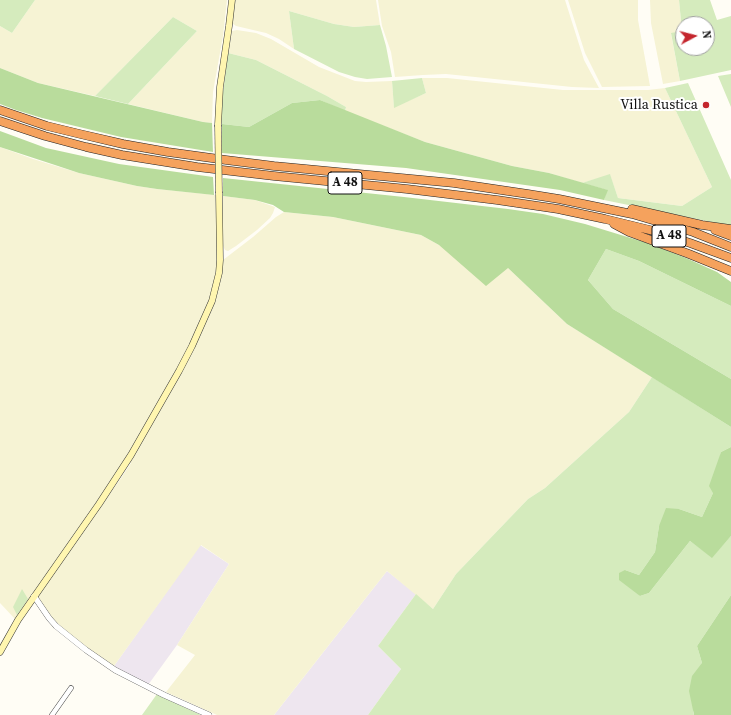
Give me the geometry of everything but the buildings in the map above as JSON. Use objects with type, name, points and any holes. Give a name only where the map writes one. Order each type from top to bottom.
[{"type":"highway","name":"A 48","points":[[0,110],[47,126],[123,144],[168,152],[274,166],[454,183],[528,194],[605,208],[654,220],[692,232],[731,247]]},
{"type":"highway","name":"A 48","points":[[0,121],[86,147],[175,164],[228,172],[407,189],[558,209],[650,230],[731,258]]},
{"type":"highway","points":[[605,208],[633,209],[702,225],[731,229]]},
{"type":"highway","points":[[605,219],[629,232],[731,271]]},
{"type":"highway","points":[[702,225],[731,236]]},
{"type":"highway","points":[[689,254],[731,277]]},
{"type":"main road","points":[[0,652],[14,627],[104,498],[131,455],[180,371],[204,320],[214,293],[220,260],[218,106],[232,0]]},
{"type":"street","points":[[36,594],[49,618],[56,626],[86,650],[115,670],[164,695],[210,715]]},
{"type":"street","points":[[52,715],[71,688]]},
{"type":"shaded area","points":[[35,0],[227,0],[223,36],[213,92],[212,123],[128,104],[197,31],[173,17],[95,96],[38,83],[0,68],[0,26],[12,33]]},
{"type":"shaded area","points":[[235,0],[376,0],[380,25],[354,27],[334,24],[289,11],[294,49],[279,39],[266,33],[236,26],[232,23]]},
{"type":"shaded area","points":[[378,0],[565,0],[584,60],[599,88],[572,87],[446,74],[395,77],[391,52],[382,26]]},
{"type":"shaded area","points":[[568,0],[638,0],[638,20],[650,86],[602,87],[585,53]]},
{"type":"shaded area","points":[[650,0],[679,0],[680,16],[675,16],[675,33],[671,34],[680,81],[663,84],[651,23]]},
{"type":"shaded area","points":[[237,30],[256,33],[271,39],[319,67],[355,81],[392,81],[394,107],[426,93],[422,78],[447,78],[563,90],[648,90],[665,88],[712,187],[682,206],[618,198],[610,175],[582,183],[549,173],[512,166],[425,142],[345,111],[346,107],[327,96],[256,60],[228,53],[232,31]]},
{"type":"shaded area","points":[[0,147],[79,173],[137,186],[216,195],[217,255],[223,260],[284,212],[333,217],[421,235],[439,245],[508,268],[567,324],[652,377],[629,412],[545,488],[528,499],[456,574],[433,609],[387,571],[274,715],[217,715],[166,692],[195,655],[177,645],[229,564],[201,545],[114,666],[68,633],[50,616],[37,596],[131,463],[126,460],[15,619],[0,603]]},
{"type":"shaded area","points":[[223,196],[255,200],[275,207],[270,218],[257,230],[228,251],[225,250],[223,246]]},
{"type":"shaded area","points":[[200,545],[229,564],[177,645],[148,685],[114,666]]},
{"type":"shaded area","points":[[387,571],[416,594],[378,646],[401,669],[368,715],[274,715]]},
{"type":"green space","points":[[0,0],[35,0],[12,33],[0,26]]},
{"type":"green space","points":[[679,0],[710,0],[717,20],[731,16],[731,70],[680,81],[675,56],[715,56],[715,16],[681,16]]},
{"type":"green space","points":[[289,11],[334,24],[354,27],[380,25],[392,77],[367,79],[355,77],[339,72],[294,49]]},
{"type":"green space","points":[[173,17],[197,31],[128,104],[95,96]]},
{"type":"green space","points":[[675,32],[675,54],[671,33]]},
{"type":"green space","points":[[228,53],[256,60],[327,96],[346,107],[345,111],[320,100],[292,103],[249,127],[222,124],[221,109]]},
{"type":"green space","points":[[0,68],[38,83],[212,123],[213,152],[121,137],[42,118],[0,104]]},
{"type":"green space","points":[[731,74],[731,107],[718,76]]},
{"type":"green space","points":[[422,78],[426,93],[394,108],[392,81]]},
{"type":"green space","points":[[688,83],[731,180],[731,226],[604,200],[607,190],[582,183],[610,174],[618,198],[682,206],[712,187],[665,88]]},
{"type":"green space","points":[[320,100],[425,142],[512,166],[549,173],[608,190],[604,200],[560,190],[406,168],[222,153],[222,124],[249,127],[292,103]]},
{"type":"green space","points":[[0,131],[46,148],[119,164],[213,177],[214,195],[137,186],[79,173],[0,147]]},
{"type":"green space","points":[[223,178],[404,197],[543,214],[585,224],[647,243],[717,272],[731,282],[731,306],[639,261],[606,249],[588,280],[613,309],[731,379],[731,427],[567,324],[508,268],[486,286],[439,245],[421,235],[333,217],[284,212],[273,205],[255,200],[223,196]]},
{"type":"green space","points":[[606,249],[639,261],[731,306],[731,379],[613,309],[588,280]]},
{"type":"green space","points":[[652,377],[731,427],[731,447],[721,452],[713,493],[702,517],[679,509],[659,526],[655,552],[639,575],[625,570],[640,596],[649,593],[690,541],[712,557],[731,536],[731,595],[697,646],[702,663],[693,712],[694,715],[368,715],[401,669],[378,646],[416,594],[433,609],[456,574],[528,499],[545,488],[629,412]]},
{"type":"green space","points":[[731,447],[731,536],[712,558],[690,541],[649,593],[640,596],[619,580],[619,573],[625,570],[639,575],[655,552],[659,526],[666,508],[679,509],[702,517],[713,493],[709,486],[721,452]]},
{"type":"green space","points":[[22,589],[28,599],[17,615],[13,607]]},
{"type":"green space","points":[[731,595],[731,715],[694,715],[689,691],[692,676],[702,663],[697,646]]},
{"type":"green space","points":[[157,694],[186,708],[201,715],[142,715]]},
{"type":"place","name":"Villa Rustica","points":[[706,105]]}]
